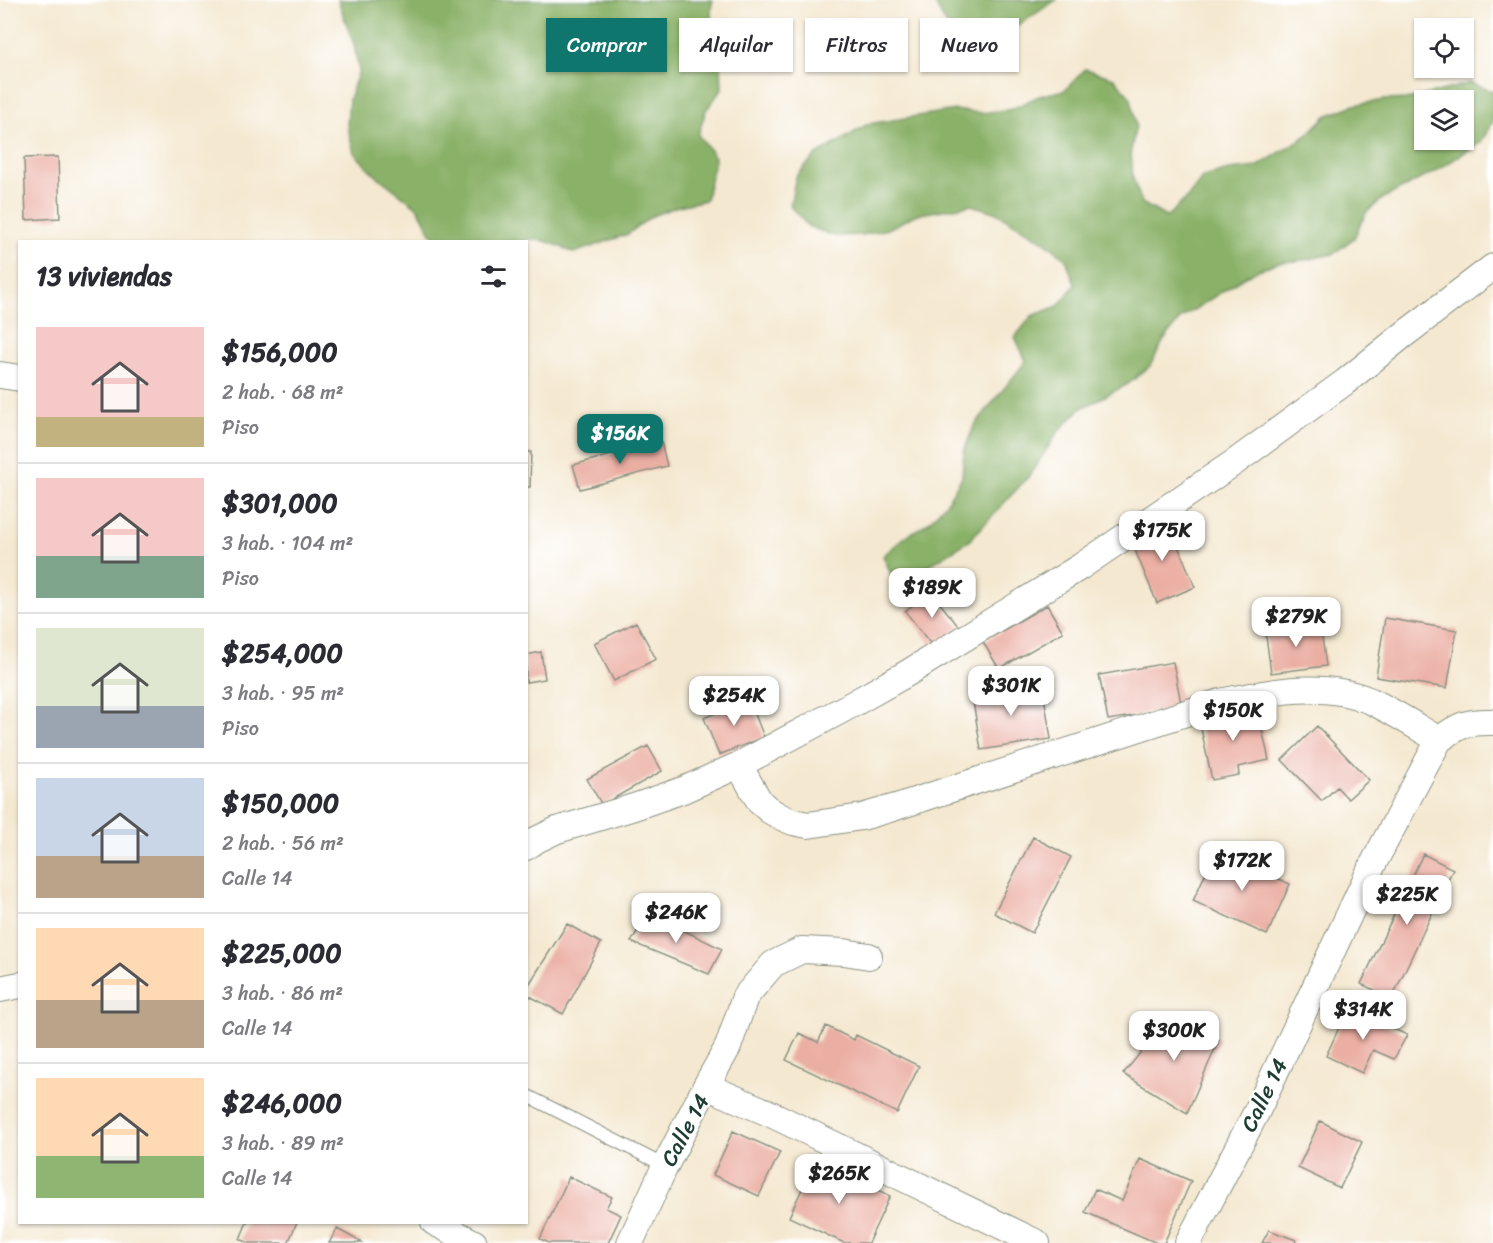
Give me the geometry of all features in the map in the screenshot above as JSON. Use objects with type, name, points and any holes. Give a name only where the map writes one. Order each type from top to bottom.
[{"type":"street","points":[[530,841],[557,830],[683,790],[739,765],[897,679],[1080,567],[1286,426],[1493,267]]},
{"type":"street","points":[[0,375],[18,378]]},
{"type":"street","points":[[739,765],[754,792],[769,810],[793,822],[808,825],[862,817],[908,804],[1220,702],[1257,694],[1295,690],[1346,693],[1370,701],[1439,740],[1456,727],[1477,722],[1493,722]]},
{"type":"street","name":"Calle 14","points":[[1188,1243],[1257,1111],[1372,866],[1439,740]]},
{"type":"street","points":[[706,1086],[728,1047],[745,997],[773,964],[802,950],[869,956]]},
{"type":"street","points":[[0,989],[18,985]]},
{"type":"street","name":"Calle 14","points":[[630,1243],[665,1166],[706,1086],[771,1114],[1037,1243]]},
{"type":"street","points":[[438,1224],[474,1243]]},
{"type":"lane","points":[[528,1096],[665,1166]]},
{"type":"green space","points":[[338,0],[713,0],[711,18],[679,18],[679,72],[721,72],[722,89],[706,110],[698,135],[715,157],[706,200],[678,206],[652,216],[628,234],[574,253],[533,239],[436,240],[418,208],[374,174],[354,153],[347,125],[349,99],[359,71],[354,45]]},
{"type":"green space","points":[[933,0],[1056,0],[1019,25],[1019,18],[943,18]]},
{"type":"green space","points":[[1085,69],[1114,78],[1131,98],[1136,125],[1131,151],[1133,178],[1142,203],[1166,217],[1187,198],[1203,177],[1229,170],[1257,167],[1306,136],[1326,116],[1354,105],[1414,98],[1414,150],[1469,150],[1436,171],[1385,197],[1366,213],[1354,238],[1333,254],[1276,263],[1251,273],[1181,318],[1164,340],[1150,366],[1128,384],[1080,409],[1059,431],[1029,476],[969,541],[920,571],[894,581],[883,556],[905,537],[929,522],[947,502],[962,477],[964,451],[974,426],[1026,361],[1015,337],[1032,316],[1058,306],[1075,285],[1066,259],[1045,242],[995,212],[971,205],[915,215],[888,229],[862,235],[834,236],[808,226],[790,206],[796,176],[815,156],[868,124],[955,110],[982,113],[1012,109],[1039,96],[1065,90]]},
{"type":"green space","points":[[1470,83],[1493,91],[1493,122],[1481,142],[1474,147],[1474,90],[1444,90]]},
{"type":"building","points":[[58,157],[60,218],[26,220],[24,158]]},
{"type":"building","points":[[661,442],[667,466],[580,489],[573,465]]},
{"type":"building","points":[[528,452],[531,452],[530,487],[528,487]]},
{"type":"building","points":[[1168,522],[1195,587],[1157,603],[1130,538]]},
{"type":"building","points":[[931,592],[959,627],[933,647],[905,611]]},
{"type":"building","points":[[1047,605],[1063,632],[999,669],[983,642]]},
{"type":"building","points":[[1385,618],[1457,630],[1447,688],[1376,677]]},
{"type":"building","points":[[636,622],[656,659],[614,681],[594,643]]},
{"type":"building","points":[[1320,622],[1326,666],[1271,673],[1265,629]]},
{"type":"building","points":[[541,652],[545,679],[528,682],[528,655]]},
{"type":"building","points":[[1173,662],[1182,708],[1108,720],[1099,675]]},
{"type":"building","points":[[1042,684],[1051,739],[981,750],[972,695]]},
{"type":"building","points":[[749,699],[764,737],[719,755],[704,718]]},
{"type":"building","points":[[1257,707],[1269,760],[1238,767],[1239,775],[1212,780],[1199,719]]},
{"type":"building","points":[[1317,726],[1369,780],[1348,799],[1337,787],[1322,801],[1282,760]]},
{"type":"building","points":[[648,746],[662,771],[602,805],[587,779]]},
{"type":"building","points":[[1033,837],[1071,857],[1032,933],[994,913]]},
{"type":"building","points":[[1216,850],[1290,884],[1267,935],[1193,901]]},
{"type":"building","points":[[1423,854],[1453,869],[1392,998],[1361,984]]},
{"type":"building","points":[[648,913],[722,949],[709,974],[631,942]]},
{"type":"building","points":[[567,924],[601,943],[563,1014],[528,995],[528,986]]},
{"type":"building","points":[[1348,1008],[1407,1035],[1394,1059],[1373,1050],[1362,1073],[1326,1056]]},
{"type":"building","points":[[1172,1014],[1219,1040],[1187,1113],[1123,1074]]},
{"type":"building","points":[[826,1026],[854,1040],[856,1035],[919,1066],[897,1113],[786,1060],[799,1033],[818,1042]]},
{"type":"building","points":[[1320,1121],[1362,1142],[1340,1188],[1298,1168]]},
{"type":"building","points":[[733,1131],[780,1152],[759,1196],[713,1175]]},
{"type":"building","points":[[816,1159],[890,1196],[868,1243],[844,1243],[789,1217]]},
{"type":"building","points":[[1140,1159],[1191,1181],[1164,1243],[1157,1243],[1085,1212],[1095,1189],[1122,1201]]},
{"type":"building","points":[[569,1177],[612,1197],[606,1208],[621,1215],[608,1243],[549,1243],[540,1239]]},
{"type":"building","points":[[246,1224],[296,1224],[288,1243],[249,1243],[240,1239]]},
{"type":"building","points":[[337,1229],[363,1243],[329,1243]]},
{"type":"building","points":[[1269,1230],[1296,1240],[1295,1243],[1262,1243]]}]
